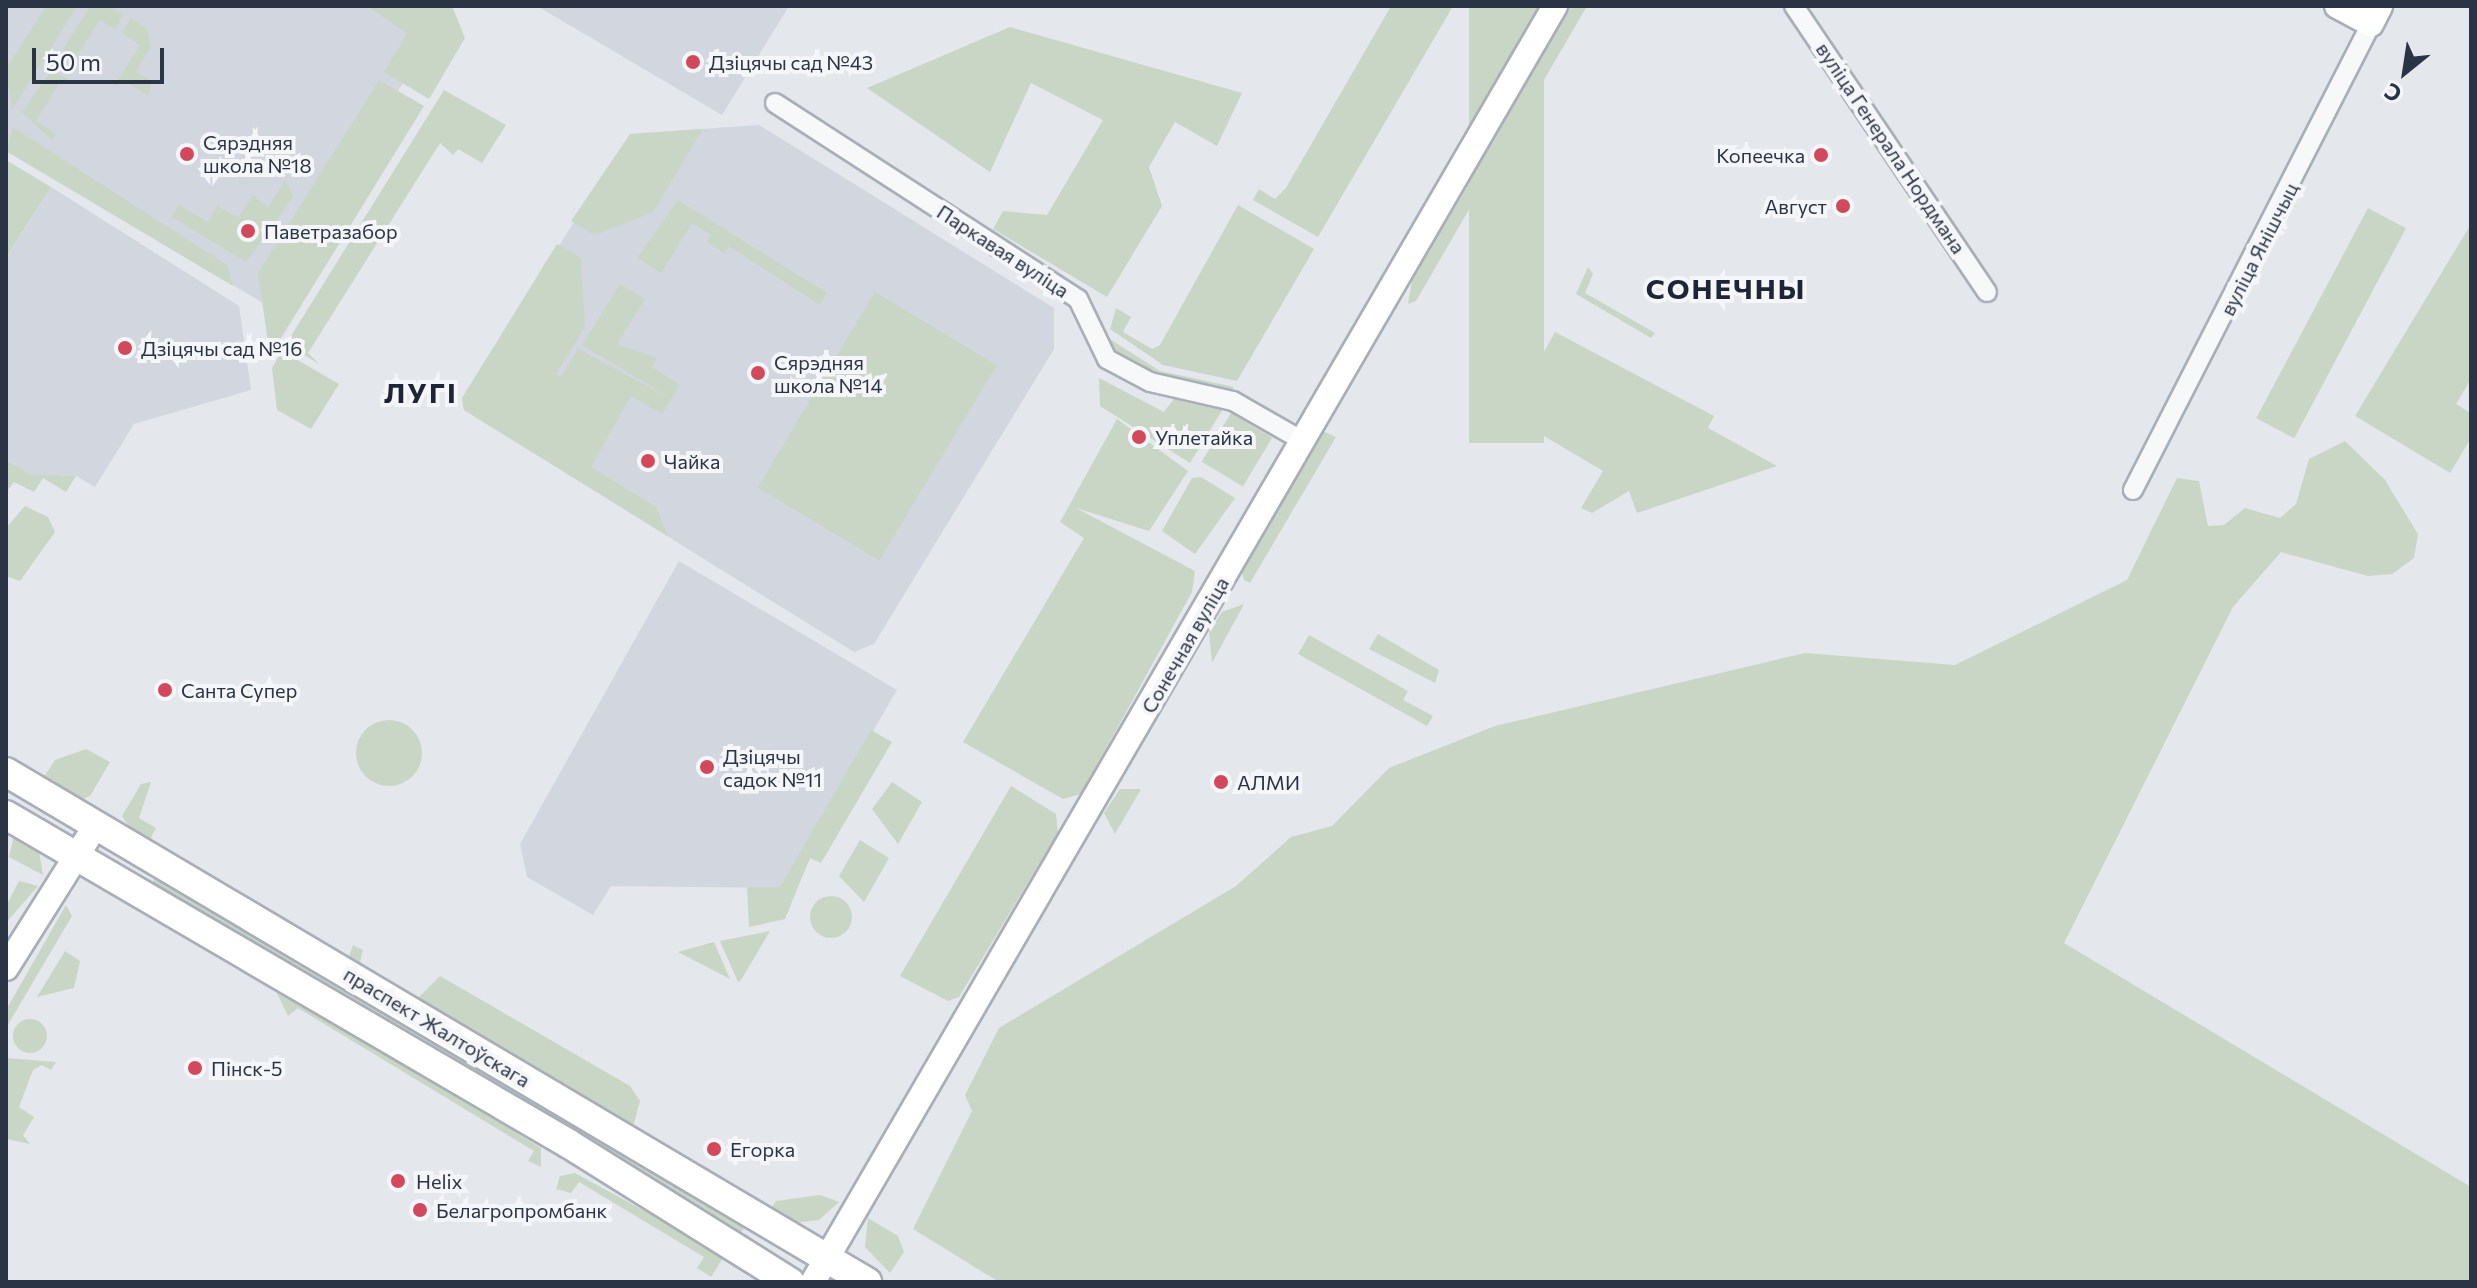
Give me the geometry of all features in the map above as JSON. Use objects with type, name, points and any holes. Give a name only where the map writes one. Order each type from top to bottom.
[{"type":"main road","name":"праспект Жалтоўскага","points":[[6,772],[819,1270],[867,1282]]},
{"type":"main road","name":"праспект Жалтоўскага","points":[[6,815],[790,1282]]},
{"type":"street","name":"Сонечная вуліца","points":[[819,1270],[970,1020],[1301,440],[1555,6]]},
{"type":"street","name":"вуліца Генерала Нордмана","points":[[1794,6],[1987,292]]},
{"type":"street","points":[[2337,6],[2375,15]]},
{"type":"street","name":"вуліца Янішчыц","points":[[2133,490],[2375,15]]},
{"type":"street","name":"Паркавая вуліца","points":[[775,103],[1078,299],[1107,359],[1150,382],[1233,401],[1301,440]]},
{"type":"street","points":[[6,968],[96,825]]},
{"type":"shaded area","name":"Сярэдняя школа №18","points":[[6,6],[452,6],[263,303],[6,151]]},
{"type":"shaded area","name":"Дзіцячы сад №43","points":[[537,6],[789,6],[722,115]]},
{"type":"shaded area","name":"Сярэдняя школа №14","points":[[759,125],[1054,308],[1054,349],[874,644],[854,652],[464,410],[462,398],[630,134]]},
{"type":"shaded area","name":"Дзіцячы сад №16","points":[[51,187],[239,306],[251,390],[134,424],[95,487],[76,476],[30,474],[6,460],[6,259]]},
{"type":"shaded area","name":"Дзіцячы садок №11","points":[[679,561],[897,690],[781,888],[611,886],[593,915],[527,877],[520,844]]},
{"type":"green space","points":[[46,6],[77,6],[12,110],[6,69]]},
{"type":"green space","points":[[109,6],[123,15],[115,29],[100,20],[76,57],[63,49],[89,8]]},
{"type":"green space","points":[[367,6],[452,6],[465,38],[429,99],[384,72],[407,33]]},
{"type":"green space","points":[[1391,6],[1453,6],[1318,237],[1253,200],[1259,189],[1275,199],[1286,188]]},
{"type":"green space","points":[[1469,6],[1544,6],[1544,443],[1469,443]]},
{"type":"green space","points":[[1569,6],[1587,6],[1505,147],[1501,128]]},
{"type":"green space","points":[[131,18],[147,29],[151,47],[136,71],[151,81],[149,96],[124,81],[113,88],[140,45],[122,33]]},
{"type":"green space","points":[[1010,27],[1242,93],[1217,146],[1175,122],[1149,167],[1162,206],[1107,297],[993,229],[1003,211],[1047,215],[1103,120],[1031,83],[990,172],[867,88]]},
{"type":"green space","points":[[52,70],[78,85],[61,80],[36,121],[56,134],[52,140],[22,112]]},
{"type":"green space","points":[[379,80],[424,106],[270,356],[258,273]]},
{"type":"green space","points":[[444,90],[506,125],[482,163],[458,149],[453,155],[440,143],[308,353],[319,364],[286,344]]},
{"type":"green space","points":[[13,127],[227,265],[233,286],[6,151]]},
{"type":"green space","points":[[703,129],[653,212],[595,235],[571,221],[630,134]]},
{"type":"green space","points":[[6,160],[51,187],[6,258]]},
{"type":"green space","points":[[1494,166],[1416,301],[1408,304],[1412,280],[1478,168]]},
{"type":"green space","points":[[285,180],[293,197],[246,262],[172,217],[179,205],[208,222],[218,206],[238,218],[253,195],[268,208]]},
{"type":"green space","points":[[678,200],[827,293],[820,305],[729,246],[724,253],[707,242],[711,235],[692,223],[661,273],[637,258]]},
{"type":"green space","points":[[1238,205],[1314,249],[1237,381],[1163,365],[1110,329],[1116,308],[1131,317],[1123,332],[1152,349],[1160,345]]},
{"type":"green space","points":[[2368,208],[2406,228],[2294,438],[2256,418]]},
{"type":"green space","points":[[2471,224],[2471,379],[2456,404],[2471,413],[2471,438],[2450,473],[2355,416]]},
{"type":"green space","points":[[557,244],[581,258],[585,327],[556,374],[561,377],[578,349],[670,398],[582,345],[620,284],[645,299],[617,344],[657,358],[652,367],[680,385],[662,414],[631,396],[591,467],[656,507],[668,536],[464,410],[462,398]]},
{"type":"green space","points":[[1588,267],[1593,274],[1585,293],[1655,333],[1651,338],[1576,294]]},
{"type":"green space","points":[[875,292],[997,365],[879,561],[758,487]]},
{"type":"green space","points":[[1097,331],[1160,371],[1234,387],[1230,394],[1151,376],[1112,353]]},
{"type":"green space","points":[[1555,332],[1714,416],[1708,428],[1777,466],[1637,513],[1629,491],[1592,513],[1581,508],[1603,471],[1509,415]]},
{"type":"green space","points":[[282,351],[339,384],[311,429],[277,410],[272,368]]},
{"type":"green space","points":[[1099,378],[1164,412],[1177,395],[1226,404],[1190,463],[1100,406]]},
{"type":"green space","points":[[1231,413],[1272,438],[1243,487],[1202,462]]},
{"type":"green space","points":[[1117,419],[1188,471],[1149,531],[1076,508],[1195,571],[1192,592],[1081,794],[1063,799],[963,742],[1084,538],[1060,522]]},
{"type":"green space","points":[[1320,430],[1336,437],[1250,583],[1244,580],[1240,566]]},
{"type":"green space","points":[[2345,441],[2385,480],[2418,534],[2414,558],[2392,574],[2368,576],[2281,552],[2233,607],[2064,943],[2471,1187],[2471,1282],[999,1282],[913,1229],[972,1111],[965,1095],[999,1028],[1236,886],[1291,837],[1332,826],[1389,768],[1495,726],[1805,653],[1955,665],[2127,580],[2177,478],[2199,481],[2208,526],[2224,525],[2245,508],[2280,518],[2296,504],[2309,459]]},
{"type":"green space","points":[[6,460],[30,474],[76,476],[66,492],[43,478],[34,492],[14,482],[6,492]]},
{"type":"green space","points":[[1201,477],[1235,498],[1195,554],[1162,531],[1192,478]]},
{"type":"green space","points":[[25,506],[48,517],[55,532],[20,581],[6,576],[6,528]]},
{"type":"green space","points":[[1244,604],[1212,663],[1209,631],[1222,612]]},
{"type":"green space","points":[[1378,634],[1439,670],[1435,683],[1369,649]]},
{"type":"green space","points":[[1309,635],[1408,691],[1403,700],[1433,716],[1427,726],[1298,654]]},
{"type":"green space","points":[[383,720],[395,720],[407,725],[417,735],[422,753],[420,766],[407,781],[395,786],[383,786],[371,781],[361,771],[356,759],[356,747],[361,735],[371,725]]},
{"type":"green space","points":[[871,730],[892,742],[821,863],[810,858],[785,919],[749,927],[747,887],[780,887]]},
{"type":"green space","points":[[86,749],[110,762],[90,796],[73,803],[40,783],[55,760]]},
{"type":"green space","points":[[151,782],[139,818],[156,828],[144,850],[122,816],[141,784]]},
{"type":"green space","points":[[892,782],[922,802],[898,844],[872,809]]},
{"type":"green space","points":[[1011,786],[1056,814],[1058,833],[959,997],[948,1001],[900,976]]},
{"type":"green space","points":[[1120,789],[1141,789],[1115,834],[1104,813]]},
{"type":"green space","points":[[15,832],[39,851],[43,875],[9,857]]},
{"type":"green space","points":[[860,840],[889,858],[864,902],[839,876]]},
{"type":"green space","points":[[156,876],[749,1218],[740,1235],[146,892]]},
{"type":"green space","points":[[19,881],[38,886],[6,923],[6,906]]},
{"type":"green space","points":[[831,896],[846,902],[852,917],[846,932],[831,938],[816,932],[810,917],[816,902]]},
{"type":"green space","points":[[66,905],[72,916],[6,1028],[6,1010]]},
{"type":"green space","points":[[770,931],[741,980],[738,982],[720,941]]},
{"type":"green space","points":[[714,942],[730,979],[678,952]]},
{"type":"green space","points":[[353,945],[363,950],[359,966],[417,999],[440,976],[630,1086],[640,1101],[633,1127],[347,963]]},
{"type":"green space","points":[[65,951],[80,961],[74,988],[37,997]]},
{"type":"green space","points":[[273,985],[541,1148],[541,1167],[528,1161],[534,1151],[298,1008],[288,1016]]},
{"type":"green space","points":[[30,1019],[42,1024],[47,1036],[42,1048],[30,1053],[18,1048],[13,1036],[18,1024]]},
{"type":"green space","points":[[6,1058],[56,1062],[51,1070],[42,1065],[33,1070],[19,1107],[34,1117],[23,1135],[30,1144],[6,1139]]},
{"type":"green space","points":[[575,1173],[725,1255],[711,1277],[697,1268],[704,1257],[579,1182],[571,1193],[556,1189],[560,1176]]},
{"type":"green space","points":[[820,1195],[839,1202],[819,1220],[792,1223],[770,1211],[776,1201]]},
{"type":"green space","points":[[868,1218],[898,1236],[904,1252],[890,1273],[865,1247]]},
{"type":"place","name":"Дзіцячы сад №43","points":[[693,62]]},
{"type":"place","name":"Сярэдняя школа №18","points":[[187,154]]},
{"type":"place","name":"Копеечка","points":[[1821,155]]},
{"type":"place","name":"Август","points":[[1843,206]]},
{"type":"place","name":"Паветразабор","points":[[248,231]]},
{"type":"place","name":"Дзіцячы сад №16","points":[[125,348]]},
{"type":"place","name":"Сярэдняя школа №14","points":[[758,373]]},
{"type":"place","name":"Уплетайка","points":[[1139,437]]},
{"type":"place","name":"Чайка","points":[[648,461]]},
{"type":"place","name":"Санта Супер","points":[[165,690]]},
{"type":"place","name":"Дзіцячы садок №11","points":[[707,767]]},
{"type":"place","name":"АЛМИ","points":[[1221,782]]},
{"type":"place","name":"Пінск-5","points":[[195,1068]]},
{"type":"place","name":"Егорка","points":[[714,1149]]},
{"type":"place","name":"Helix","points":[[398,1181]]},
{"type":"place","name":"Белагропромбанк","points":[[420,1210]]},
{"type":"district","name":"СОНЕЧНЫ","points":[[1726,288]]},
{"type":"district","name":"ЛУГІ","points":[[421,392]]}]
